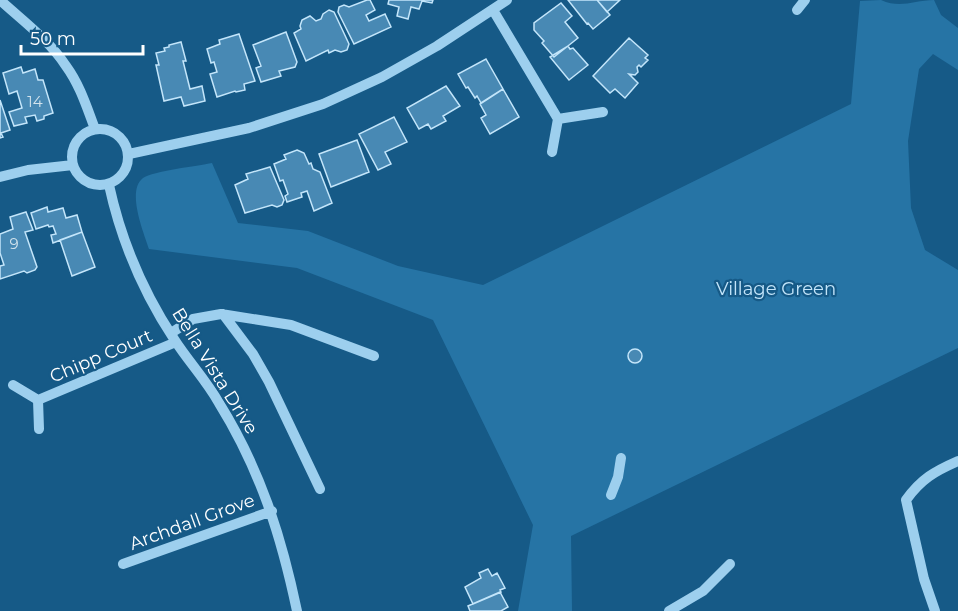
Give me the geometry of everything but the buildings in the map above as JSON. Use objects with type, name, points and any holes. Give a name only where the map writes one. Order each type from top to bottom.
[{"type":"street","points":[[0,0],[39,35],[67,67],[79,88],[95,129]]},
{"type":"street","points":[[129,154],[249,129],[323,104],[382,77],[437,46],[507,0]]},
{"type":"street","points":[[797,10],[805,0]]},
{"type":"street","points":[[493,10],[558,119],[552,152]]},
{"type":"street","points":[[558,119],[603,112]]},
{"type":"street","points":[[95,129],[108,130],[116,134],[127,146],[129,154],[125,173],[118,180],[109,184],[91,184],[83,180],[73,165],[74,148],[78,140],[95,129]]},
{"type":"street","points":[[0,177],[28,170],[73,165]]},
{"type":"street","name":"Bella Vista Drive","points":[[109,184],[126,246],[147,292],[173,338],[219,403],[249,456],[272,511],[297,611]]},
{"type":"street","points":[[223,314],[253,354],[269,382],[320,489]]},
{"type":"street","name":"Chipp Court","points":[[38,400],[173,338],[193,319],[223,314],[291,325],[374,356]]},
{"type":"street","name":"Chipp Court","points":[[13,385],[38,400]]},
{"type":"street","name":"Chipp Court","points":[[38,400],[39,429]]},
{"type":"street","points":[[611,495],[618,477],[621,458]]},
{"type":"street","points":[[935,611],[924,579],[906,500],[917,485],[935,471],[958,461]]},
{"type":"street","name":"Archdall Grove","points":[[123,564],[272,511]]},
{"type":"street","points":[[669,611],[703,591],[730,564]]},
{"type":"green space","name":"Village Green","points":[[881,0],[901,4],[934,0],[941,15],[958,28],[958,70],[933,54],[919,69],[908,141],[911,208],[925,250],[958,270],[958,348],[571,536],[572,611],[518,611],[533,525],[433,320],[297,268],[149,249],[140,223],[136,192],[143,178],[166,171],[212,163],[238,223],[308,231],[398,266],[483,285],[851,104],[860,1]]}]
